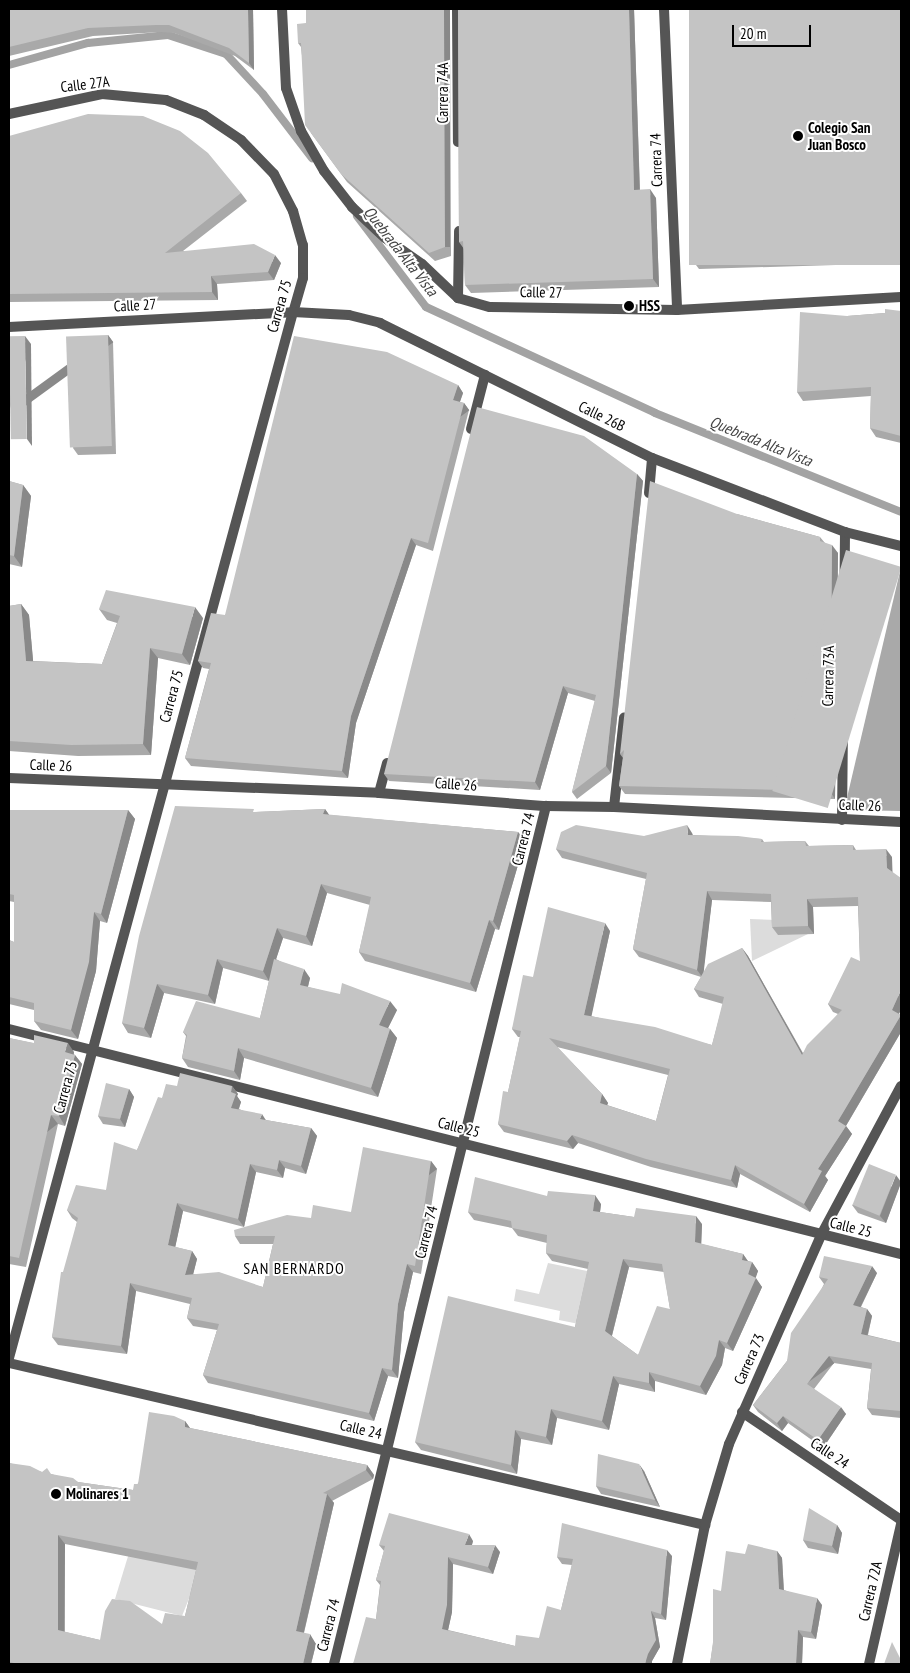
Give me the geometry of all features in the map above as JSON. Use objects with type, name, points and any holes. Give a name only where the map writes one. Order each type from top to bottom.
[{"type":"street","name":"Calle 27","points":[[282,9],[286,88],[306,139],[324,171],[352,207],[458,298],[490,307],[677,310],[901,298]]},
{"type":"street","name":"Carrera 74A","points":[[457,9],[459,154]]},
{"type":"street","name":"Carrera 74","points":[[664,9],[677,310]]},
{"type":"street","name":"Calle 27A","points":[[9,114],[102,94],[166,100]]},
{"type":"street","name":"Carrera 75","points":[[9,1358],[162,784],[303,278],[303,245],[293,211],[274,174],[241,140],[204,115],[166,100]]},
{"type":"street","points":[[458,298],[459,220]]},
{"type":"street","name":"Calle 27","points":[[9,327],[293,312]]},
{"type":"street","name":"Calle 26B","points":[[293,312],[349,315],[380,323],[652,458],[845,532],[901,546]]},
{"type":"street","points":[[468,441],[485,375]]},
{"type":"street","points":[[648,506],[652,458]]},
{"type":"street","name":"Carrera 73A","points":[[842,820],[845,532]]},
{"type":"street","points":[[614,807],[625,710]]},
{"type":"street","points":[[379,793],[389,755]]},
{"type":"street","name":"Calle 26","points":[[9,778],[379,793],[546,806],[614,807],[901,822]]},
{"type":"street","name":"Carrera 74","points":[[334,1664],[546,806]]},
{"type":"street","name":"Calle 25","points":[[9,1029],[901,1254]]},
{"type":"street","name":"Carrera 73","points":[[677,1664],[706,1525],[729,1444],[821,1235],[901,1086]]},
{"type":"street","name":"Calle 24","points":[[9,1363],[706,1525]]},
{"type":"street","name":"Calle 24","points":[[742,1412],[901,1520]]},
{"type":"street","name":"Carrera 72A","points":[[869,1664],[901,1524]]},
{"type":"shaded area","points":[[750,919],[777,920],[808,934],[752,961]]},
{"type":"shaded area","points":[[548,1263],[592,1272],[579,1324],[559,1320],[560,1311],[514,1301],[516,1289],[539,1294]]},
{"type":"shaded area","points":[[129,1553],[202,1566],[182,1616],[115,1599]]},
{"type":"building","points":[[9,9],[248,9],[249,63],[229,48],[169,25],[88,28],[9,47]]},
{"type":"building","points":[[306,9],[444,9],[445,247],[429,253],[341,174],[305,125],[301,43],[298,43],[297,24],[306,23]]},
{"type":"building","points":[[458,9],[629,9],[634,190],[650,189],[653,279],[465,285],[463,241],[459,242]]},
{"type":"building","name":"Colegio San Juan Bosco","points":[[689,9],[901,9],[901,265],[689,265]]},
{"type":"building","points":[[88,114],[143,116],[180,131],[208,153],[241,193],[165,253],[254,244],[275,255],[268,272],[211,276],[212,292],[9,294],[9,136]]},
{"type":"building","points":[[885,309],[901,311],[901,436],[870,428],[871,387],[797,392],[800,312],[847,316],[885,313]]},
{"type":"building","points":[[108,335],[112,446],[70,447],[66,336]]},
{"type":"building","points":[[9,336],[25,336],[27,439],[11,439]]},
{"type":"building","points":[[294,336],[387,352],[458,385],[453,400],[464,403],[428,543],[411,538],[351,716],[342,771],[185,758],[211,663],[198,661],[211,613],[225,615]]},
{"type":"building","points":[[477,407],[584,436],[637,474],[606,766],[572,792],[596,695],[563,686],[535,782],[384,774]]},
{"type":"building","points":[[9,481],[23,485],[14,556],[9,555]]},
{"type":"building","points":[[650,481],[737,514],[820,537],[820,541],[832,545],[830,791],[619,786],[624,750],[620,754]]},
{"type":"building","points":[[846,550],[901,567],[901,568],[828,808],[772,791]]},
{"type":"building","points":[[106,590],[195,607],[182,654],[150,648],[143,744],[71,745],[9,741],[9,606],[21,604],[26,661],[102,664],[120,616],[99,609]]},
{"type":"building","points":[[175,806],[254,809],[253,812],[325,809],[323,814],[518,832],[493,921],[489,920],[470,983],[359,952],[371,897],[321,884],[306,936],[277,928],[263,971],[217,959],[208,995],[157,984],[144,1028],[122,1023],[139,936]]},
{"type":"building","points":[[9,810],[128,810],[101,914],[94,912],[89,962],[71,1030],[34,1021],[34,1003],[9,997],[9,940],[14,942],[14,895],[9,894]]},
{"type":"building","points":[[576,825],[644,836],[687,825],[688,835],[738,836],[762,839],[761,842],[805,841],[806,846],[853,845],[853,850],[886,849],[887,868],[901,878],[901,990],[892,1010],[901,1015],[838,1121],[846,1126],[818,1169],[822,1171],[804,1204],[735,1165],[731,1180],[646,1159],[572,1135],[567,1141],[498,1124],[503,1091],[508,1092],[521,1031],[512,1029],[523,975],[533,977],[548,907],[605,923],[584,1015],[655,1027],[712,1045],[724,997],[694,989],[708,964],[742,948],[802,1055],[807,1045],[842,1010],[828,1004],[851,957],[860,961],[858,897],[807,899],[808,926],[772,927],[771,894],[707,891],[697,970],[633,949],[647,873],[556,849],[561,832]],"holes":[[[549,1038],[670,1069],[656,1121],[600,1103],[602,1094]]]},
{"type":"building","points":[[274,959],[304,969],[300,985],[340,994],[342,983],[390,1001],[379,1025],[390,1029],[371,1088],[238,1048],[234,1071],[182,1058],[187,1035],[183,1032],[196,1001],[260,1018]]},
{"type":"building","points":[[34,1035],[68,1043],[65,1052],[75,1055],[59,1116],[51,1115],[19,1258],[9,1256],[9,1038],[34,1043]]},
{"type":"building","points":[[180,1073],[232,1086],[231,1092],[236,1094],[231,1108],[262,1114],[260,1119],[311,1128],[301,1166],[279,1160],[277,1170],[250,1164],[238,1219],[177,1203],[168,1245],[192,1251],[185,1275],[219,1272],[263,1287],[275,1236],[235,1236],[234,1230],[287,1215],[311,1218],[313,1205],[351,1212],[363,1147],[431,1161],[415,1266],[407,1264],[398,1304],[392,1370],[382,1368],[369,1413],[203,1375],[219,1324],[187,1318],[192,1298],[130,1283],[121,1346],[52,1337],[61,1272],[63,1272],[78,1218],[67,1210],[76,1185],[106,1190],[114,1142],[137,1150],[158,1097],[162,1098],[166,1084],[177,1086]]},
{"type":"building","points":[[106,1083],[129,1089],[120,1119],[98,1116]]},
{"type":"building","points":[[869,1164],[896,1175],[879,1216],[853,1205]]},
{"type":"building","points":[[475,1177],[547,1196],[548,1191],[595,1195],[593,1211],[634,1217],[636,1208],[696,1216],[695,1242],[743,1254],[742,1260],[752,1262],[748,1274],[756,1278],[727,1343],[719,1340],[716,1356],[700,1386],[649,1372],[649,1383],[613,1376],[602,1421],[551,1409],[546,1437],[515,1430],[511,1465],[415,1442],[448,1296],[575,1327],[589,1262],[546,1253],[547,1235],[512,1228],[511,1221],[468,1212]],"holes":[[[623,1259],[662,1264],[670,1309],[657,1306],[638,1355],[605,1331]]]},
{"type":"building","points":[[824,1256],[872,1266],[853,1305],[867,1309],[861,1334],[901,1343],[901,1411],[867,1408],[872,1363],[829,1356],[807,1384],[841,1407],[818,1440],[783,1416],[777,1423],[753,1405],[787,1361],[791,1333],[828,1279],[819,1277]]},
{"type":"building","points":[[149,1412],[174,1416],[185,1421],[185,1427],[367,1465],[366,1470],[323,1493],[327,1494],[296,1631],[310,1634],[303,1664],[19,1664],[9,1662],[9,1463],[30,1466],[42,1472],[47,1468],[51,1474],[73,1478],[78,1482],[133,1490],[134,1484],[138,1484]],"holes":[[[58,1535],[198,1562],[185,1616],[165,1613],[162,1624],[130,1601],[112,1599],[105,1611],[100,1640],[58,1630]]]},
{"type":"building","points":[[598,1454],[639,1464],[655,1500],[596,1486]]},
{"type":"building","points":[[809,1508],[837,1525],[832,1546],[803,1540]]},
{"type":"building","points":[[389,1513],[469,1534],[465,1545],[495,1545],[488,1567],[448,1557],[447,1605],[442,1629],[515,1646],[516,1635],[539,1638],[547,1606],[561,1610],[573,1559],[557,1557],[562,1523],[667,1550],[661,1614],[651,1611],[656,1640],[645,1664],[353,1664],[366,1617],[376,1619],[381,1581],[376,1580],[385,1546],[379,1545]]},
{"type":"building","points":[[748,1544],[777,1551],[779,1589],[817,1598],[811,1632],[798,1630],[796,1664],[710,1664],[713,1642],[713,1589],[721,1591],[726,1551],[745,1554]]},
{"type":"building","points":[[892,1642],[901,1660],[901,1664],[884,1664]]},
{"type":"waterway","name":"Quebrada Alta Vista","points":[[9,65],[88,43],[168,35],[226,54],[263,94],[312,158]]},
{"type":"waterway","name":"Quebrada Alta Vista","points":[[357,216],[426,307],[655,413],[901,512]]},
{"type":"place","name":"Colegio San Juan Bosco","points":[[798,136]]},
{"type":"place","name":"HSS","points":[[629,306]]},
{"type":"place","name":"Molinares 1","points":[[56,1494]]},
{"type":"district","name":"SAN BERNARDO","points":[[294,1268]]}]
